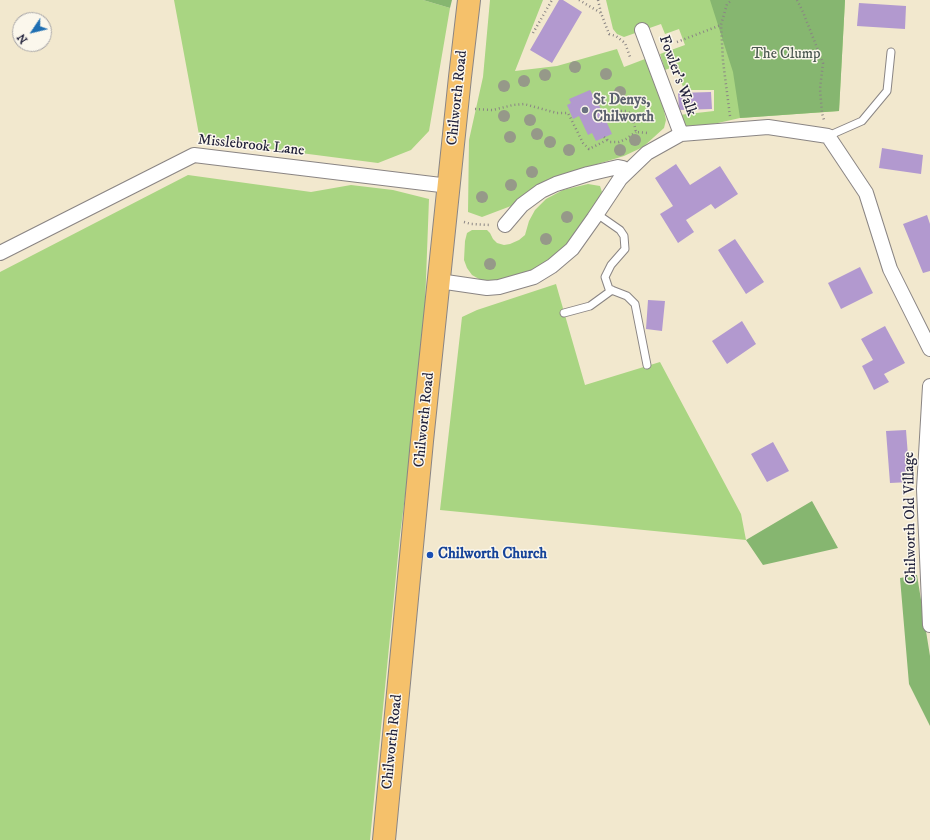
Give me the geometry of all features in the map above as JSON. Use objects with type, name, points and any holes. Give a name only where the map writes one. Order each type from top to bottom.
[{"type":"main road","name":"Chilworth Road","points":[[384,840],[439,281],[469,0]]},
{"type":"street","name":"Fowler's Walk","points":[[642,30],[681,134]]},
{"type":"street","points":[[439,281],[488,288],[499,287],[534,276],[552,266],[572,249],[620,179],[647,153],[681,134],[768,127],[828,136],[866,193],[890,269],[930,349]]},
{"type":"street","name":"Misslebrook Lane","points":[[0,253],[194,155],[449,186]]},
{"type":"street","points":[[505,225],[522,205],[541,191],[556,184],[618,167],[623,168],[627,172]]},
{"type":"street","name":"Chilworth Old Village","points":[[930,386],[924,489],[930,626]]},
{"type":"lane","points":[[828,136],[862,122],[887,91],[891,52]]},
{"type":"lane","points":[[597,214],[620,230],[624,236],[625,249],[611,265],[605,277],[609,289],[626,296],[634,304],[648,366]]},
{"type":"lane","points":[[564,313],[590,306],[612,290]]},
{"type":"path","points":[[533,33],[552,0]]},
{"type":"path","points":[[579,0],[601,13]]},
{"type":"path","points":[[598,0],[609,34],[616,36],[625,44],[630,57]]},
{"type":"path","points":[[732,0],[727,4],[721,25],[723,62],[732,130]]},
{"type":"path","points":[[797,0],[804,12],[823,63],[820,90],[822,113],[828,136]]},
{"type":"path","points":[[677,42],[721,25]]},
{"type":"path","points":[[457,105],[476,109],[493,110],[524,104],[557,112],[568,113],[583,143],[589,149],[607,140]]},
{"type":"path","points":[[610,116],[620,111],[627,111],[632,115],[636,132]]},
{"type":"path","points":[[604,137],[610,142],[619,142],[636,132],[650,134]]},
{"type":"path","points":[[446,216],[471,224],[505,225]]},
{"type":"green space","points":[[174,0],[423,0],[450,8],[429,131],[411,150],[378,163],[200,140]]},
{"type":"green space","points":[[423,0],[452,0],[450,8]]},
{"type":"green space","points":[[490,0],[543,0],[515,71],[557,66],[617,49],[624,67],[645,59],[662,102],[666,120],[664,128],[643,147],[624,156],[548,179],[511,206],[482,217],[468,212],[469,140],[483,77]]},
{"type":"green space","name":"The Clump","points":[[606,0],[845,0],[839,111],[740,118],[687,128],[682,123],[679,115],[714,111],[714,90],[684,90],[676,66],[665,70],[660,54],[685,45],[679,29],[665,34],[661,24],[624,37],[617,34],[613,29]]},
{"type":"green space","name":"The Clump","points":[[710,0],[845,0],[839,111],[740,118],[733,72]]},
{"type":"green space","points":[[188,175],[311,192],[351,185],[393,190],[429,199],[423,358],[400,535],[370,840],[0,840],[0,272]]},
{"type":"green space","points":[[588,184],[600,186],[602,192],[600,199],[566,246],[555,256],[522,278],[487,282],[472,275],[464,260],[467,233],[472,230],[487,230],[497,243],[504,245],[510,244],[519,240],[525,235],[529,221],[535,210],[546,199],[563,190]]},
{"type":"green space","points":[[556,284],[585,385],[660,362],[741,514],[746,540],[440,510],[462,317],[477,310]]},
{"type":"green space","points":[[812,501],[838,548],[763,565],[746,540]]},
{"type":"green space","points":[[917,575],[930,656],[930,726],[909,684],[900,578]]},
{"type":"building","points":[[559,0],[563,0],[582,12],[552,63],[530,50]]},
{"type":"building","points":[[859,3],[906,6],[905,29],[857,26]]},
{"type":"building","name":"St Denys, Chilworth","points":[[590,90],[594,97],[600,94],[604,103],[599,105],[612,134],[596,141],[592,133],[588,135],[579,116],[573,119],[567,105],[571,103],[569,99]]},
{"type":"building","points":[[711,92],[712,109],[679,110],[678,93]]},
{"type":"building","points":[[882,148],[923,155],[921,174],[879,168]]},
{"type":"building","points":[[676,164],[690,185],[720,166],[738,194],[715,209],[711,204],[686,220],[694,232],[678,243],[660,214],[673,206],[655,178]]},
{"type":"building","points":[[927,215],[930,224],[930,271],[923,273],[903,224]]},
{"type":"building","points":[[735,239],[764,282],[746,294],[718,250]]},
{"type":"building","points":[[860,267],[873,293],[841,309],[828,283]]},
{"type":"building","points":[[648,300],[665,301],[662,331],[646,329]]},
{"type":"building","points":[[742,321],[756,344],[727,364],[712,341]]},
{"type":"building","points":[[885,326],[905,363],[884,374],[889,382],[874,390],[862,366],[873,360],[861,339]]},
{"type":"building","points":[[906,430],[910,482],[890,483],[886,431]]},
{"type":"building","points":[[773,442],[789,471],[767,482],[751,454]]},
{"type":"place","name":"St Denys, Chilworth","points":[[585,110]]},
{"type":"place","name":"Chilworth Church","points":[[430,555]]}]
